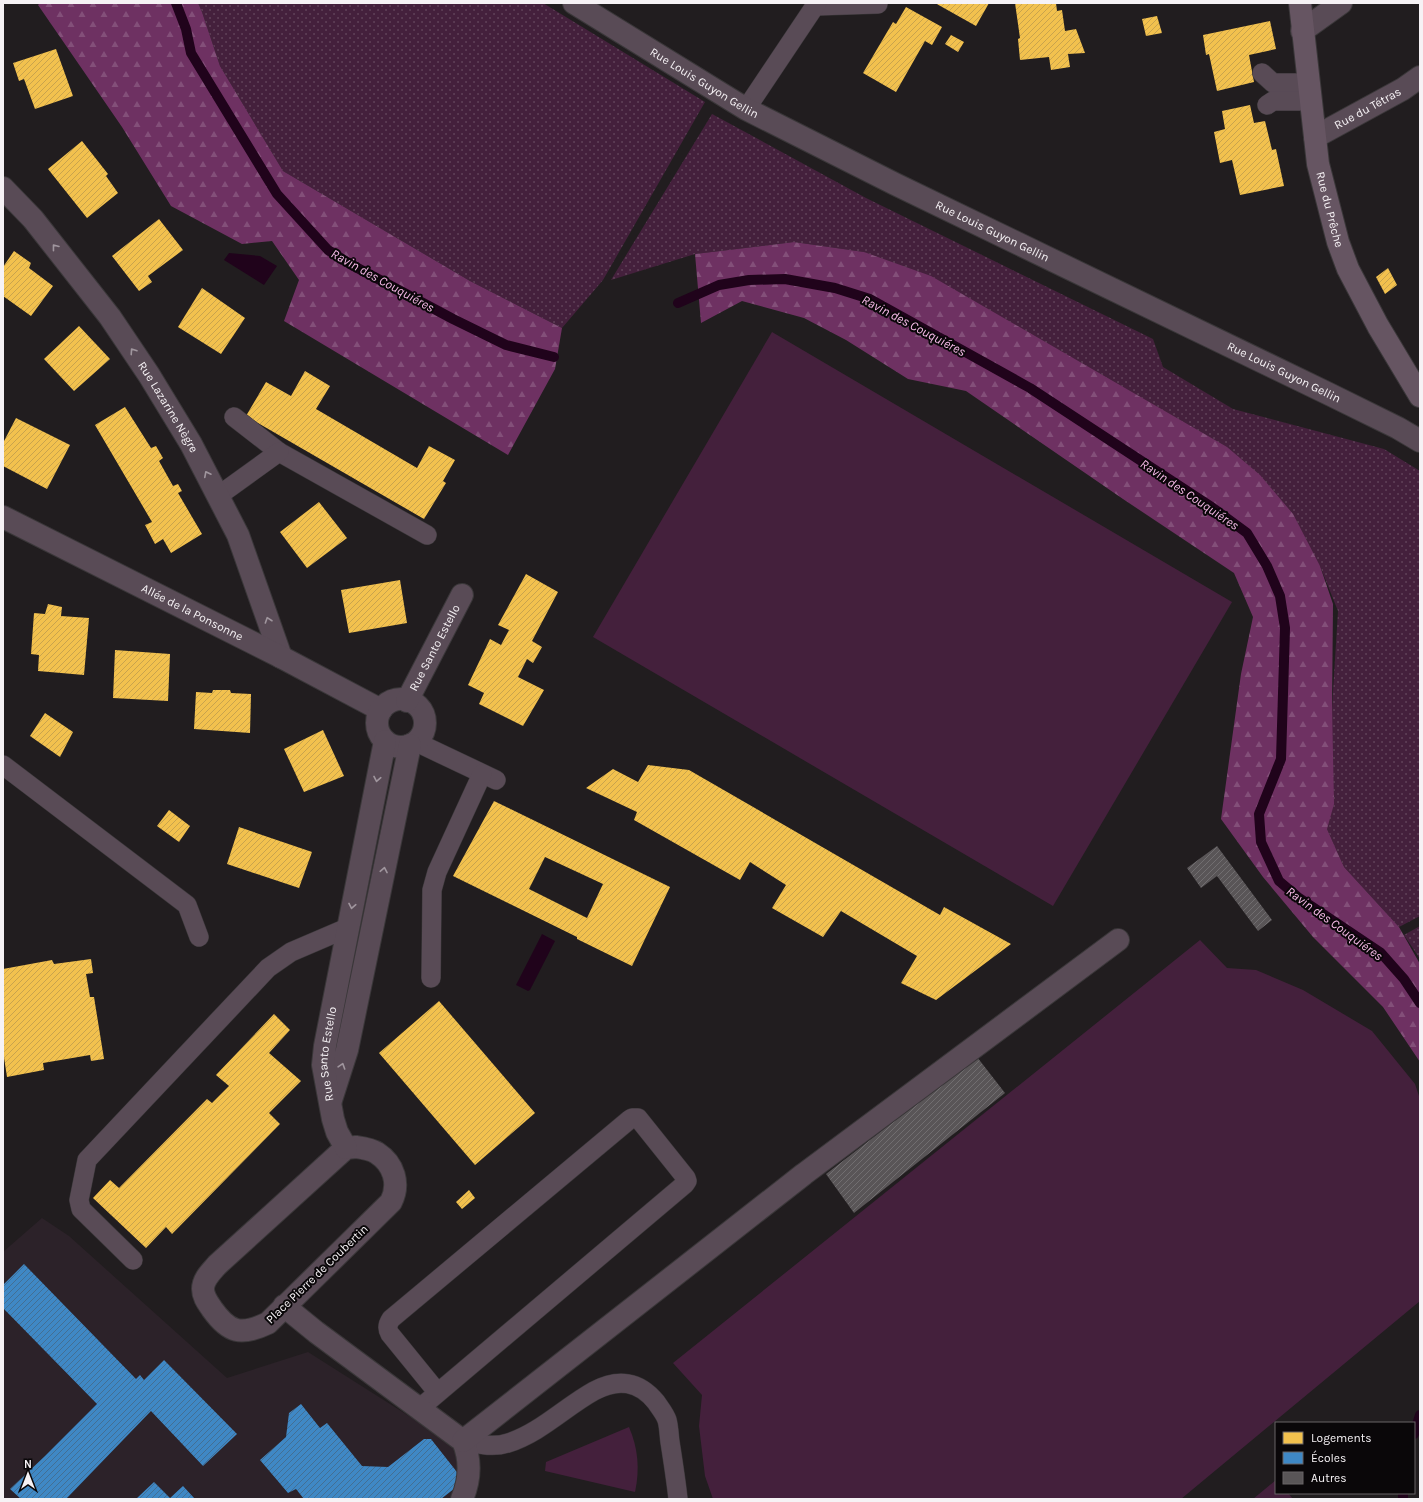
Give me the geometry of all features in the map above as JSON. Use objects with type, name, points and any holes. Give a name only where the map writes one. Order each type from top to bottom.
[{"type":"street","name":"Rue Louis Guyon Gellin","points":[[574,3],[746,109],[895,184],[1329,394],[1398,428],[1420,441]]},
{"type":"street","name":"Rue du Prêche","points":[[1300,3],[1302,31],[1321,178],[1338,242],[1348,269],[1378,326],[1420,396]]},
{"type":"street","points":[[1302,31],[1341,3]]},
{"type":"street","name":"Rue du Tétras","points":[[1315,138],[1402,89],[1420,77]]},
{"type":"street","name":"Rue Lazarine Nègre","points":[[3,188],[32,219],[110,317],[149,375],[184,432],[238,535],[281,657]]},
{"type":"street","name":"Allée de la Ponsonne","points":[[3,517],[281,657],[381,710]]},
{"type":"street","name":"Rue Santo Estello","points":[[407,701],[462,595]]},
{"type":"street","points":[[393,701],[407,701],[414,704],[424,715],[424,730],[421,737],[413,744],[396,747],[384,741],[377,726],[378,718],[381,710],[386,705],[393,701]]},
{"type":"street","name":"Rue Santo Estello","points":[[330,1103],[323,1065],[325,1046],[384,741]]},
{"type":"street","name":"Rue Santo Estello","points":[[330,1103],[347,1050],[413,744]]},
{"type":"street","points":[[463,1441],[804,1174],[1118,940]]},
{"type":"street","points":[[330,1103],[337,1132],[346,1148]]},
{"type":"street","name":"Place Pierre de Coubertin","points":[[356,1147],[377,1152],[387,1162],[393,1172],[395,1184],[395,1194],[391,1202],[268,1323],[257,1328],[236,1330],[221,1321],[205,1300],[203,1289],[205,1279],[217,1265],[346,1148],[356,1147]]},
{"type":"street","points":[[284,1306],[316,1332],[463,1441],[469,1463],[468,1483],[462,1499]]},
{"type":"lane","points":[[746,109],[817,4],[878,4]]},
{"type":"lane","points":[[1262,73],[1273,84],[1310,92]]},
{"type":"lane","points":[[1267,105],[1273,101],[1310,92]]},
{"type":"lane","points":[[234,417],[278,452],[427,535]]},
{"type":"lane","points":[[218,496],[278,452]]},
{"type":"lane","points":[[413,744],[489,777],[437,872],[434,882],[432,890],[431,978]]},
{"type":"lane","points":[[3,765],[187,905],[199,937]]},
{"type":"lane","points":[[133,1260],[81,1209],[79,1205],[87,1160],[268,968],[283,956],[296,949],[347,928]]},
{"type":"lane","points":[[420,1408],[438,1393],[685,1184],[687,1181],[686,1178],[638,1118],[632,1118],[629,1120],[391,1319],[388,1326],[390,1334],[438,1393]]},
{"type":"lane","points":[[463,1441],[479,1445],[507,1444],[524,1437],[594,1391],[610,1384],[625,1383],[639,1387],[650,1394],[667,1420],[676,1475],[678,1499]]},
{"type":"shaded area","points":[[198,3],[543,3],[705,102],[603,280],[562,328],[470,281],[283,171],[220,66]]},
{"type":"shaded area","points":[[712,114],[866,198],[1153,339],[1163,367],[1233,409],[1384,449],[1420,471],[1420,916],[1399,927],[1344,867],[1327,829],[1327,789],[1338,611],[1320,566],[864,252],[794,242],[695,254],[611,280]]},
{"type":"shaded area","points":[[229,253],[260,256],[277,266],[264,285],[224,260]]},
{"type":"shaded area","points":[[772,332],[1232,602],[1053,906],[593,637]]},
{"type":"shaded area","points":[[1420,926],[1420,959],[1404,935]]},
{"type":"shaded area","points":[[542,934],[555,941],[530,990],[528,991],[516,985]]},
{"type":"shaded area","points":[[1200,940],[1227,968],[1256,970],[1303,990],[1372,1031],[1415,1084],[1420,1099],[1420,1301],[1181,1499],[713,1499],[705,1476],[699,1426],[702,1395],[673,1363]]},
{"type":"shaded area","points":[[42,1218],[69,1236],[227,1378],[308,1352],[412,1418],[475,1463],[474,1499],[3,1499],[3,1252]]},
{"type":"shaded area","points":[[629,1427],[636,1451],[638,1467],[635,1492],[545,1471],[546,1462]]},
{"type":"shaded area","points":[[1275,1481],[1275,1494],[1289,1494],[1293,1499],[1253,1499]]},
{"type":"green space","points":[[40,3],[198,3],[220,66],[283,171],[470,281],[562,328],[555,369],[508,455],[284,321],[299,280],[272,241],[242,244],[171,206],[122,127],[38,5]]},
{"type":"green space","points":[[794,242],[864,252],[931,276],[1227,447],[1260,475],[1293,514],[1320,566],[1333,604],[1332,706],[1334,804],[1327,829],[1344,867],[1399,927],[1420,964],[1420,1062],[1383,1007],[1313,937],[1263,877],[1221,819],[1241,674],[1253,617],[1234,573],[966,391],[908,379],[846,340],[804,318],[742,301],[701,323],[695,254]]},
{"type":"building: Logements","points":[[935,3],[989,3],[976,26]]},
{"type":"building: Logements","points":[[1015,3],[1056,3],[1057,11],[1062,10],[1065,31],[1076,29],[1085,53],[1068,54],[1070,67],[1051,70],[1049,57],[1020,60],[1018,39],[1020,38]]},
{"type":"building: Logements","points":[[906,7],[942,27],[932,45],[925,41],[896,92],[863,73],[893,22],[896,24]]},
{"type":"building: Logements","points":[[1157,16],[1162,33],[1146,36],[1142,19]]},
{"type":"building: Logements","points":[[1270,21],[1276,49],[1249,55],[1254,82],[1217,91],[1209,54],[1206,55],[1203,35]]},
{"type":"building: Logements","points":[[951,35],[964,42],[958,52],[945,44]]},
{"type":"building: Logements","points":[[56,49],[73,96],[35,109],[24,79],[19,81],[13,63]]},
{"type":"building: Logements","points":[[1250,105],[1254,123],[1265,121],[1272,150],[1276,149],[1284,186],[1240,195],[1232,160],[1220,163],[1214,132],[1225,129],[1222,111]]},
{"type":"building: Logements","points":[[82,141],[108,174],[106,176],[118,193],[87,218],[48,169]]},
{"type":"building: Logements","points":[[159,219],[183,250],[148,276],[152,282],[139,291],[112,256]]},
{"type":"building: Logements","points":[[14,251],[31,263],[29,268],[53,286],[31,316],[3,296],[3,267]]},
{"type":"building: Logements","points":[[1388,268],[1397,285],[1385,294],[1376,277]]},
{"type":"building: Logements","points":[[202,288],[245,318],[221,354],[178,327]]},
{"type":"building: Logements","points":[[79,326],[110,359],[74,391],[44,359]]},
{"type":"building: Logements","points":[[305,371],[330,386],[316,409],[417,468],[429,446],[455,460],[443,481],[446,483],[424,519],[246,416],[266,382],[291,396]]},
{"type":"building: Logements","points":[[125,407],[151,448],[156,446],[163,458],[159,461],[173,486],[178,484],[182,491],[178,493],[202,534],[171,553],[163,539],[155,544],[145,525],[152,522],[95,425]]},
{"type":"building: Logements","points":[[16,418],[70,445],[47,489],[3,466],[3,443]]},
{"type":"building: Logements","points":[[319,502],[347,538],[307,568],[280,532]]},
{"type":"building: Logements","points":[[526,574],[558,592],[532,641],[542,647],[533,663],[527,659],[518,677],[544,690],[523,726],[479,704],[484,693],[468,685],[490,639],[501,645],[509,630],[498,625]]},
{"type":"building: Logements","points":[[400,580],[407,623],[349,633],[341,590]]},
{"type":"building: Logements","points":[[48,604],[62,607],[61,616],[89,618],[84,675],[38,671],[39,655],[31,654],[34,613],[45,614]]},
{"type":"building: Logements","points":[[115,650],[170,654],[168,701],[113,698]]},
{"type":"building: Logements","points":[[213,690],[230,690],[231,693],[251,694],[250,733],[194,729],[196,692],[212,693]]},
{"type":"building: Logements","points":[[45,713],[73,732],[60,757],[30,736]]},
{"type":"building: Logements","points":[[323,730],[344,776],[304,792],[284,749]]},
{"type":"building: Logements","points":[[648,765],[689,770],[940,915],[944,907],[1011,944],[936,1000],[901,983],[917,956],[841,911],[823,937],[772,908],[786,885],[750,862],[740,880],[634,820],[637,812],[586,788],[613,769],[638,782]]},
{"type":"building: Logements","points":[[494,801],[670,887],[632,966],[577,939],[577,937],[453,876]],"holes":[[[545,857],[603,884],[587,918],[529,889]]]},
{"type":"building: Logements","points":[[169,810],[190,826],[179,842],[157,826]]},
{"type":"building: Logements","points":[[239,827],[312,852],[299,888],[227,864]]},
{"type":"building: Logements","points":[[91,959],[93,973],[86,974],[90,997],[94,997],[104,1059],[91,1061],[90,1055],[43,1063],[44,1070],[7,1077],[3,1051],[3,969],[52,960],[54,964]]},
{"type":"building: Logements","points":[[439,1001],[535,1113],[475,1165],[379,1053]]},
{"type":"building: Logements","points":[[274,1014],[290,1030],[269,1053],[301,1081],[269,1113],[280,1124],[172,1234],[166,1227],[146,1248],[93,1198],[110,1180],[119,1188],[207,1099],[212,1103],[229,1086],[216,1075]]},
{"type":"building: Logements","points":[[469,1190],[475,1198],[462,1209],[456,1202]]},
{"type":"building: Écoles","points":[[24,1264],[136,1379],[140,1375],[144,1380],[164,1360],[237,1434],[203,1466],[151,1411],[66,1499],[21,1499],[10,1489],[97,1404],[3,1308],[3,1285]]},
{"type":"building: Écoles","points":[[301,1404],[320,1428],[327,1423],[362,1466],[388,1467],[424,1439],[431,1439],[464,1481],[441,1499],[304,1499],[296,1489],[288,1493],[260,1460],[286,1437],[289,1413]]},
{"type":"building: Écoles","points":[[154,1482],[170,1498],[183,1486],[195,1499],[136,1499]]},
{"type":"building: Autres","points":[[1217,846],[1272,920],[1258,931],[1217,876],[1201,888],[1187,868]]},
{"type":"building: Autres","points":[[977,1057],[1005,1093],[854,1213],[826,1174]]},
{"type":"waterway","name":"Ravin des Couquiéres","points":[[176,3],[186,29],[191,53],[277,194],[328,250],[350,264],[453,319],[506,345],[554,357]]},
{"type":"waterway","name":"Ravin des Couquiéres","points":[[678,303],[719,285],[749,280],[785,279],[835,288],[870,299],[1030,388],[1213,508],[1247,533],[1267,566],[1280,596],[1285,628],[1281,759],[1259,814],[1261,842],[1279,881],[1299,898],[1381,953],[1404,979],[1420,1003]]},
{"type":"waterway","name":"Ravin des Couquiéres","points":[[1415,1431],[1420,1415]]},
{"type":"waterway","name":"Ravin des Couquiéres","points":[[1403,1494],[1403,1499]]}]
